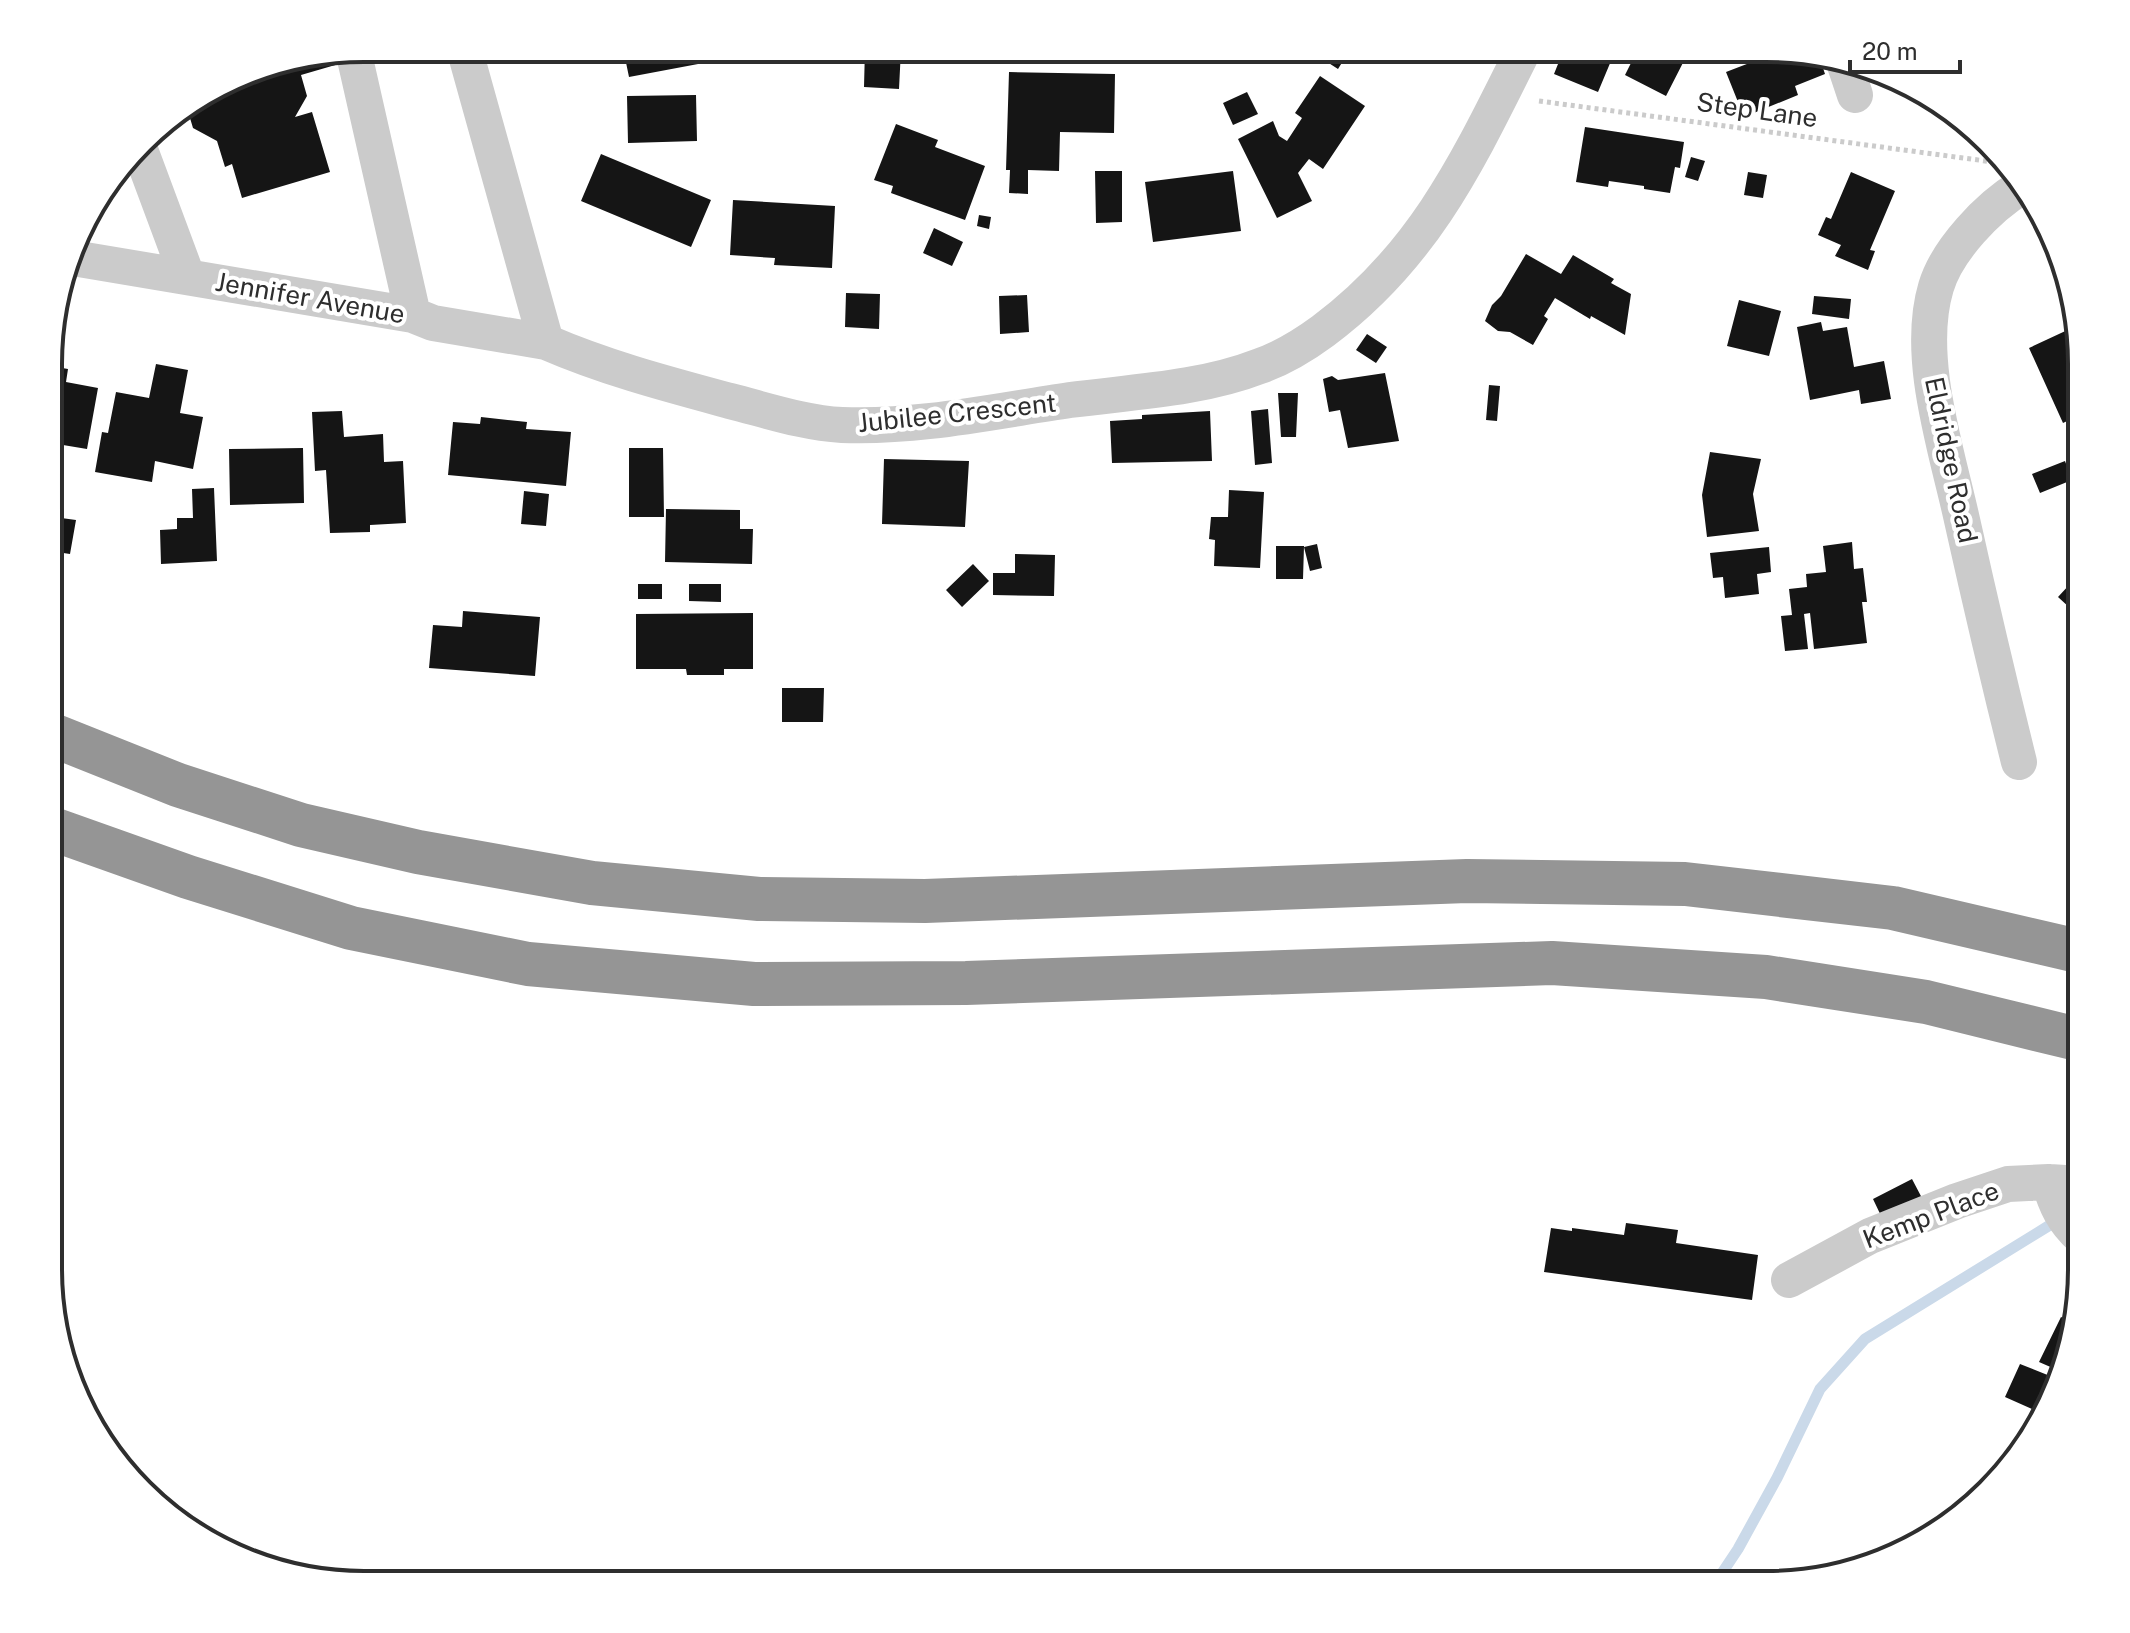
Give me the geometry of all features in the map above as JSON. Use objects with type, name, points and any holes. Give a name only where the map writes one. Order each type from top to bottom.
[{"type":"highway","points":[[62,739],[178,785],[301,825],[418,852],[592,883],[759,899],[925,901],[1467,881],[1685,884],[1893,908],[2068,949]]},
{"type":"highway","points":[[62,832],[188,877],[351,928],[528,964],[754,984],[800,984],[966,983],[1552,963],[1766,977],[1926,1002],[2068,1037]]},
{"type":"street","points":[[356,62],[413,315]]},
{"type":"street","points":[[468,62],[546,342]]},
{"type":"street","name":"Jubilee Crescent","points":[[546,342],[618,371],[796,418],[841,425],[914,422],[1173,386],[1260,367],[1323,332],[1369,294],[1411,248],[1451,192],[1517,62]]},
{"type":"street","points":[[143,158],[187,276]]},
{"type":"street","name":"Eldridge Road","points":[[2014,192],[1984,215],[1960,243],[1936,285],[1930,316],[1931,362],[1940,423],[2019,762]]},
{"type":"street","name":"Jennifer Avenue","points":[[81,259],[413,315],[433,323],[546,342]]},
{"type":"street","points":[[2065,1183],[2057,1207],[2068,1226]]},
{"type":"street","name":"Kemp Place","points":[[1789,1280],[1870,1236],[1957,1201],[2008,1184],[2065,1183]]},
{"type":"path","name":"Step Lane","points":[[1500,96],[1990,161]]},
{"type":"building","points":[[626,62],[709,62],[629,77]]},
{"type":"building","points":[[865,62],[900,62],[899,89],[864,87]]},
{"type":"building","points":[[1327,62],[1342,62],[1338,69]]},
{"type":"building","points":[[1559,62],[1611,62],[1598,92],[1554,74]]},
{"type":"building","points":[[1632,62],[1683,62],[1666,96],[1625,75]]},
{"type":"building","points":[[1752,62],[1766,62],[1823,68],[1825,74],[1795,86],[1798,95],[1744,117],[1726,72]]},
{"type":"building","points":[[341,63],[301,75],[307,96],[295,117],[312,112],[330,172],[242,198],[232,164],[225,167],[217,141],[193,128],[190,117],[248,85],[286,72]]},
{"type":"building","points":[[1009,72],[1115,74],[1114,133],[1060,132],[1059,171],[1028,170],[1028,194],[1009,193],[1010,170],[1006,170]]},
{"type":"building","points":[[1320,76],[1365,106],[1323,169],[1309,159],[1298,173],[1312,201],[1277,218],[1238,139],[1273,121],[1279,136],[1287,141],[1302,118],[1295,113]]},
{"type":"building","points":[[1247,92],[1258,114],[1233,125],[1223,103]]},
{"type":"building","points":[[696,95],[697,141],[628,143],[627,96]]},
{"type":"building","points":[[896,124],[938,140],[935,147],[985,166],[965,220],[891,193],[893,186],[874,180]]},
{"type":"building","points":[[1585,127],[1684,142],[1680,168],[1675,167],[1670,193],[1609,181],[1608,187],[1576,182]]},
{"type":"building","points":[[601,154],[711,200],[691,247],[581,201]]},
{"type":"building","points":[[1691,157],[1705,161],[1698,181],[1685,177]]},
{"type":"building","points":[[1095,171],[1122,171],[1122,222],[1096,223]]},
{"type":"building","points":[[1233,171],[1241,231],[1153,242],[1145,182]]},
{"type":"building","points":[[1748,172],[1767,175],[1763,198],[1744,195]]},
{"type":"building","points":[[1851,172],[1895,191],[1870,250],[1875,251],[1868,270],[1835,256],[1841,245],[1818,235],[1826,217],[1831,219]]},
{"type":"building","points":[[733,200],[835,206],[832,268],[774,265],[775,258],[730,255]]},
{"type":"building","points":[[979,215],[991,217],[989,229],[977,226]]},
{"type":"building","points":[[934,228],[963,242],[952,266],[923,253]]},
{"type":"building","points":[[1526,254],[1561,274],[1573,255],[1614,279],[1611,283],[1631,294],[1625,335],[1555,298],[1544,316],[1548,319],[1533,345],[1510,332],[1498,331],[1485,321]]},
{"type":"building","points":[[846,293],[880,294],[879,329],[845,327]]},
{"type":"building","points":[[1027,295],[1029,332],[1000,334],[999,296]]},
{"type":"building","points":[[1814,296],[1851,299],[1849,319],[1812,314]]},
{"type":"building","points":[[1739,300],[1781,311],[1769,356],[1727,346]]},
{"type":"building","points":[[1821,322],[1823,331],[1847,327],[1854,367],[1884,361],[1891,399],[1861,404],[1859,390],[1810,400],[1797,327]]},
{"type":"building","points":[[2066,331],[2068,421],[2063,423],[2029,348]]},
{"type":"building","points":[[1367,334],[1387,347],[1376,363],[1356,350]]},
{"type":"building","points":[[156,364],[188,370],[180,413],[203,417],[193,469],[155,461],[152,482],[95,472],[102,432],[108,433],[116,392],[149,398]]},
{"type":"building","points":[[62,368],[68,369],[66,382],[98,388],[87,449],[62,445]]},
{"type":"building","points":[[1385,373],[1399,441],[1348,448],[1340,410],[1329,412],[1323,379],[1332,376],[1338,380]]},
{"type":"building","points":[[1489,385],[1500,386],[1497,421],[1486,420]]},
{"type":"building","points":[[1278,393],[1298,393],[1296,437],[1281,437]]},
{"type":"building","points":[[1268,409],[1272,463],[1255,465],[1251,411]]},
{"type":"building","points":[[342,411],[344,437],[383,434],[384,462],[403,461],[406,523],[370,525],[370,532],[330,533],[326,470],[315,471],[312,412]]},
{"type":"building","points":[[1210,411],[1212,461],[1112,463],[1110,421],[1142,419],[1142,415]]},
{"type":"building","points":[[481,417],[527,422],[526,429],[571,432],[566,486],[448,475],[453,422],[480,424]]},
{"type":"building","points":[[303,448],[304,503],[230,505],[229,449]]},
{"type":"building","points":[[629,448],[663,448],[664,517],[629,517]]},
{"type":"building","points":[[1710,452],[1761,459],[1753,494],[1759,531],[1707,537],[1702,495]]},
{"type":"building","points":[[884,459],[969,461],[965,527],[882,524]]},
{"type":"building","points":[[2065,461],[2068,482],[2040,493],[2032,474]]},
{"type":"building","points":[[214,488],[217,561],[161,564],[160,530],[177,529],[177,518],[193,518],[192,489]]},
{"type":"building","points":[[1229,490],[1264,492],[1260,568],[1214,566],[1215,540],[1209,539],[1211,517],[1228,517]]},
{"type":"building","points":[[524,491],[549,494],[546,526],[521,524]]},
{"type":"building","points":[[666,509],[740,510],[740,529],[753,529],[752,564],[665,562]]},
{"type":"building","points":[[62,518],[76,520],[70,554],[62,553]]},
{"type":"building","points":[[1852,542],[1854,569],[1863,568],[1867,602],[1862,602],[1867,643],[1814,649],[1810,613],[1804,614],[1808,649],[1785,651],[1781,616],[1792,615],[1789,589],[1807,587],[1806,574],[1826,572],[1823,546]]},
{"type":"building","points":[[1317,544],[1322,568],[1310,571],[1304,547]]},
{"type":"building","points":[[1276,546],[1304,546],[1303,579],[1276,579]]},
{"type":"building","points":[[1769,547],[1771,572],[1757,574],[1759,594],[1725,598],[1723,577],[1713,578],[1710,553]]},
{"type":"building","points":[[1015,554],[1055,555],[1054,596],[993,595],[993,573],[1015,573]]},
{"type":"building","points":[[973,564],[989,581],[962,607],[946,590]]},
{"type":"building","points":[[638,584],[662,584],[662,599],[638,599]]},
{"type":"building","points":[[689,584],[721,584],[721,602],[689,601]]},
{"type":"building","points":[[2068,586],[2068,606],[2058,597]]},
{"type":"building","points":[[463,611],[540,617],[535,676],[429,668],[433,625],[462,627]]},
{"type":"building","points":[[753,613],[753,669],[724,669],[724,675],[687,675],[686,669],[636,669],[636,614]]},
{"type":"building","points":[[782,688],[824,688],[823,722],[782,722]]},
{"type":"building","points":[[1912,1179],[1923,1200],[1883,1220],[1873,1199]]},
{"type":"building","points":[[1626,1223],[1678,1230],[1676,1243],[1758,1255],[1752,1300],[1544,1272],[1551,1228],[1624,1235]]},
{"type":"building","points":[[2061,1317],[2064,1318],[2051,1367],[2039,1362]]},
{"type":"building","points":[[2020,1364],[2049,1375],[2022,1429],[2032,1409],[2005,1397]]},
{"type":"waterway","points":[[1723,1571],[1777,1478],[1820,1389],[1865,1339],[2050,1225]]}]
